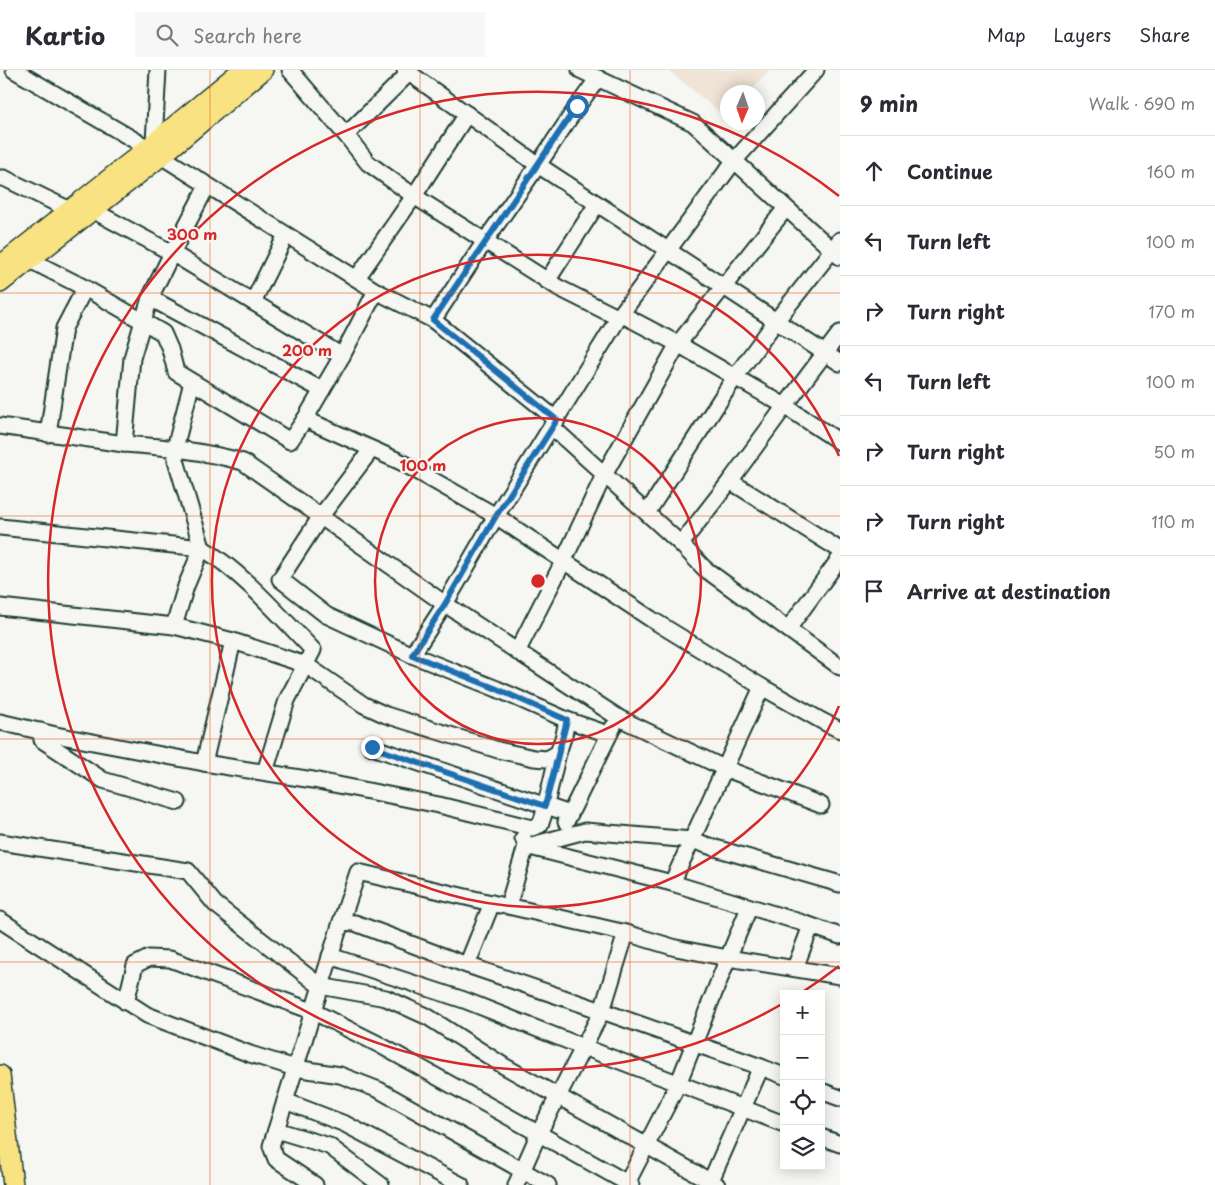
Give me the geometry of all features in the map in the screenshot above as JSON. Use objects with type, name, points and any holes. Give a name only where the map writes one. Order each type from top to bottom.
[{"type":"main road","points":[[0,283],[92,210],[155,149],[242,70]]},
{"type":"main road","points":[[0,266],[70,210],[263,70]]},
{"type":"main road","points":[[0,1074],[13,1185]]},
{"type":"street","points":[[14,70],[155,149],[207,186],[376,291],[433,320],[555,423],[604,475],[647,512],[705,569],[840,668]]},
{"type":"street","points":[[155,149],[158,70]]},
{"type":"street","points":[[290,70],[368,163],[414,196],[547,281],[678,344],[786,406],[840,442]]},
{"type":"street","points":[[580,70],[693,123],[786,208],[837,249],[776,321],[734,377],[647,512]]},
{"type":"street","points":[[412,655],[620,316],[734,161],[816,70]]},
{"type":"street","points":[[346,135],[407,72],[538,165],[840,364]]},
{"type":"street","points":[[433,320],[485,240],[598,78]]},
{"type":"street","points":[[357,278],[414,196],[467,114]]},
{"type":"street","points":[[0,178],[4,178],[70,210]]},
{"type":"street","points":[[124,444],[132,358],[150,298],[207,186]]},
{"type":"street","points":[[547,281],[597,204]]},
{"type":"street","points":[[517,652],[563,562],[604,475],[678,344],[786,208]]},
{"type":"street","points":[[92,210],[172,253],[342,356]]},
{"type":"street","points":[[253,302],[286,235]]},
{"type":"street","points":[[30,260],[86,288],[163,333],[170,349],[176,372],[290,441],[342,356],[376,291]]},
{"type":"street","points":[[48,434],[64,328],[86,288]]},
{"type":"street","points":[[150,298],[322,390]]},
{"type":"street","points":[[681,544],[840,333]]},
{"type":"street","points":[[174,626],[186,586],[202,548],[176,460],[175,448],[192,382]]},
{"type":"street","points":[[305,419],[401,462],[496,516],[651,619],[762,688],[840,730]]},
{"type":"street","points":[[0,426],[124,444],[175,448],[213,454],[243,462],[445,604],[619,718],[724,768],[821,805]]},
{"type":"street","points":[[371,450],[321,516],[280,579],[326,615],[412,655],[497,689],[567,720],[608,734]]},
{"type":"street","points":[[730,481],[840,550]]},
{"type":"street","points":[[0,527],[202,548],[216,556],[256,592],[314,650],[287,700],[265,772]]},
{"type":"street","points":[[788,629],[840,558]]},
{"type":"street","points":[[0,607],[174,626],[233,640],[306,665],[364,705],[386,715],[516,754],[547,759],[558,752]]},
{"type":"street","points":[[204,763],[233,640]]},
{"type":"street","points":[[672,883],[762,688]]},
{"type":"street","points":[[372,747],[545,806],[568,818],[608,734],[619,718]]},
{"type":"street","points":[[0,722],[204,763],[313,780],[439,805],[532,828],[540,825],[567,720]]},
{"type":"street","points":[[41,731],[42,740],[103,780],[178,802]]},
{"type":"street","points":[[508,906],[526,846],[518,825]]},
{"type":"street","points":[[526,846],[584,830],[690,842],[840,884]]},
{"type":"street","points":[[0,842],[188,871],[215,904],[320,986],[386,998],[428,1017],[504,1066],[712,1184],[761,1067]]},
{"type":"street","points":[[526,846],[672,883],[840,936]]},
{"type":"street","points":[[315,1185],[276,1158],[271,1146],[312,1011],[358,872],[626,933],[676,948],[840,976]]},
{"type":"street","points":[[467,965],[492,904]]},
{"type":"street","points":[[126,1002],[135,965],[149,958],[170,959],[312,1011],[378,1044],[628,1184],[678,1084],[749,908]]},
{"type":"street","points":[[0,920],[147,1015],[187,1032],[295,1068],[340,1075],[379,1090],[548,1185]]},
{"type":"street","points":[[341,922],[355,923],[467,965],[780,1074]]},
{"type":"street","points":[[795,968],[811,926]]},
{"type":"street","points":[[516,1185],[539,1133],[602,1011],[626,933]]},
{"type":"street","points":[[330,956],[464,1000],[780,1123]]},
{"type":"street","points":[[825,1092],[840,1098]]},
{"type":"street","points":[[285,1100],[345,1124],[461,1185]]},
{"type":"street","points":[[276,1130],[329,1146],[381,1185]]},
{"type":"street","points":[[825,1138],[840,1144]]},
{"type":"shaded area","points":[[668,70],[770,70],[756,85],[720,85],[720,112]]},
{"type":"route","points":[[372,747],[545,806],[567,720],[497,689],[412,655],[445,604],[496,516],[557,420],[433,320],[485,240],[577,106]]}]
